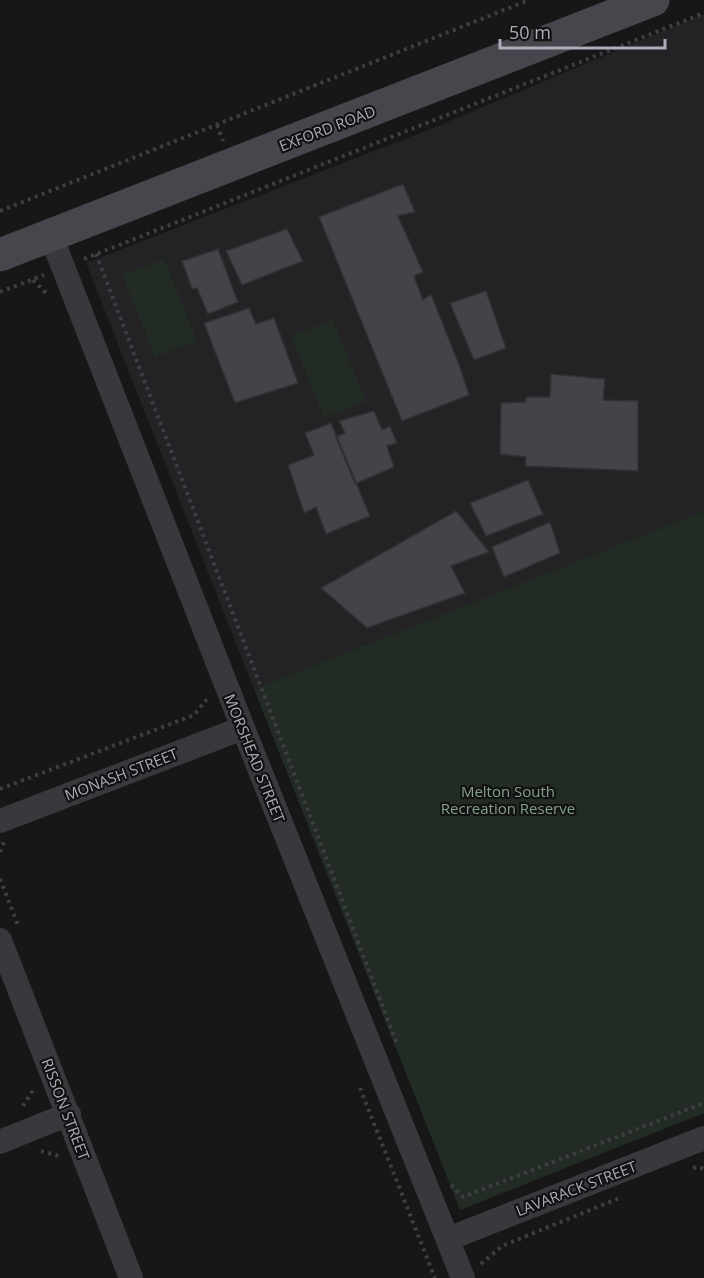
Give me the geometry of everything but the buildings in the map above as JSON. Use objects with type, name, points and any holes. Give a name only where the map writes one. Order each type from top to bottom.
[{"type":"street","name":"EXFORD ROAD","points":[[0,255],[653,0]]},
{"type":"street","name":"MORSHEAD STREET","points":[[51,236],[243,728],[448,1239],[472,1271]]},
{"type":"street","name":"MONASH STREET","points":[[0,821],[243,728]]},
{"type":"street","name":"RISSON STREET","points":[[0,940],[131,1278]]},
{"type":"street","points":[[0,1142],[69,1114]]},
{"type":"street","name":"LAVARACK STREET","points":[[448,1239],[704,1138]]},
{"type":"path","points":[[0,211],[529,0]]},
{"type":"path","points":[[0,292],[704,13]]},
{"type":"path","points":[[96,254],[398,1048]]},
{"type":"path","points":[[0,789],[194,715],[207,699]]},
{"type":"path","points":[[16,1108],[25,1105],[34,1089]]},
{"type":"path","points":[[449,1183],[463,1197],[704,1103]]},
{"type":"path","points":[[686,1172],[697,1167],[704,1169]]},
{"type":"path","points":[[472,1271],[502,1246],[632,1193]]},
{"type":"shaded area","points":[[704,14],[704,511],[254,689],[86,263],[433,128]]},
{"type":"green space","points":[[164,259],[197,341],[155,357],[122,275]]},
{"type":"green space","points":[[333,319],[366,401],[324,418],[291,336]]},
{"type":"green space","name":"Melton South Recreation Reserve","points":[[704,511],[704,1113],[460,1210],[254,689]]}]
